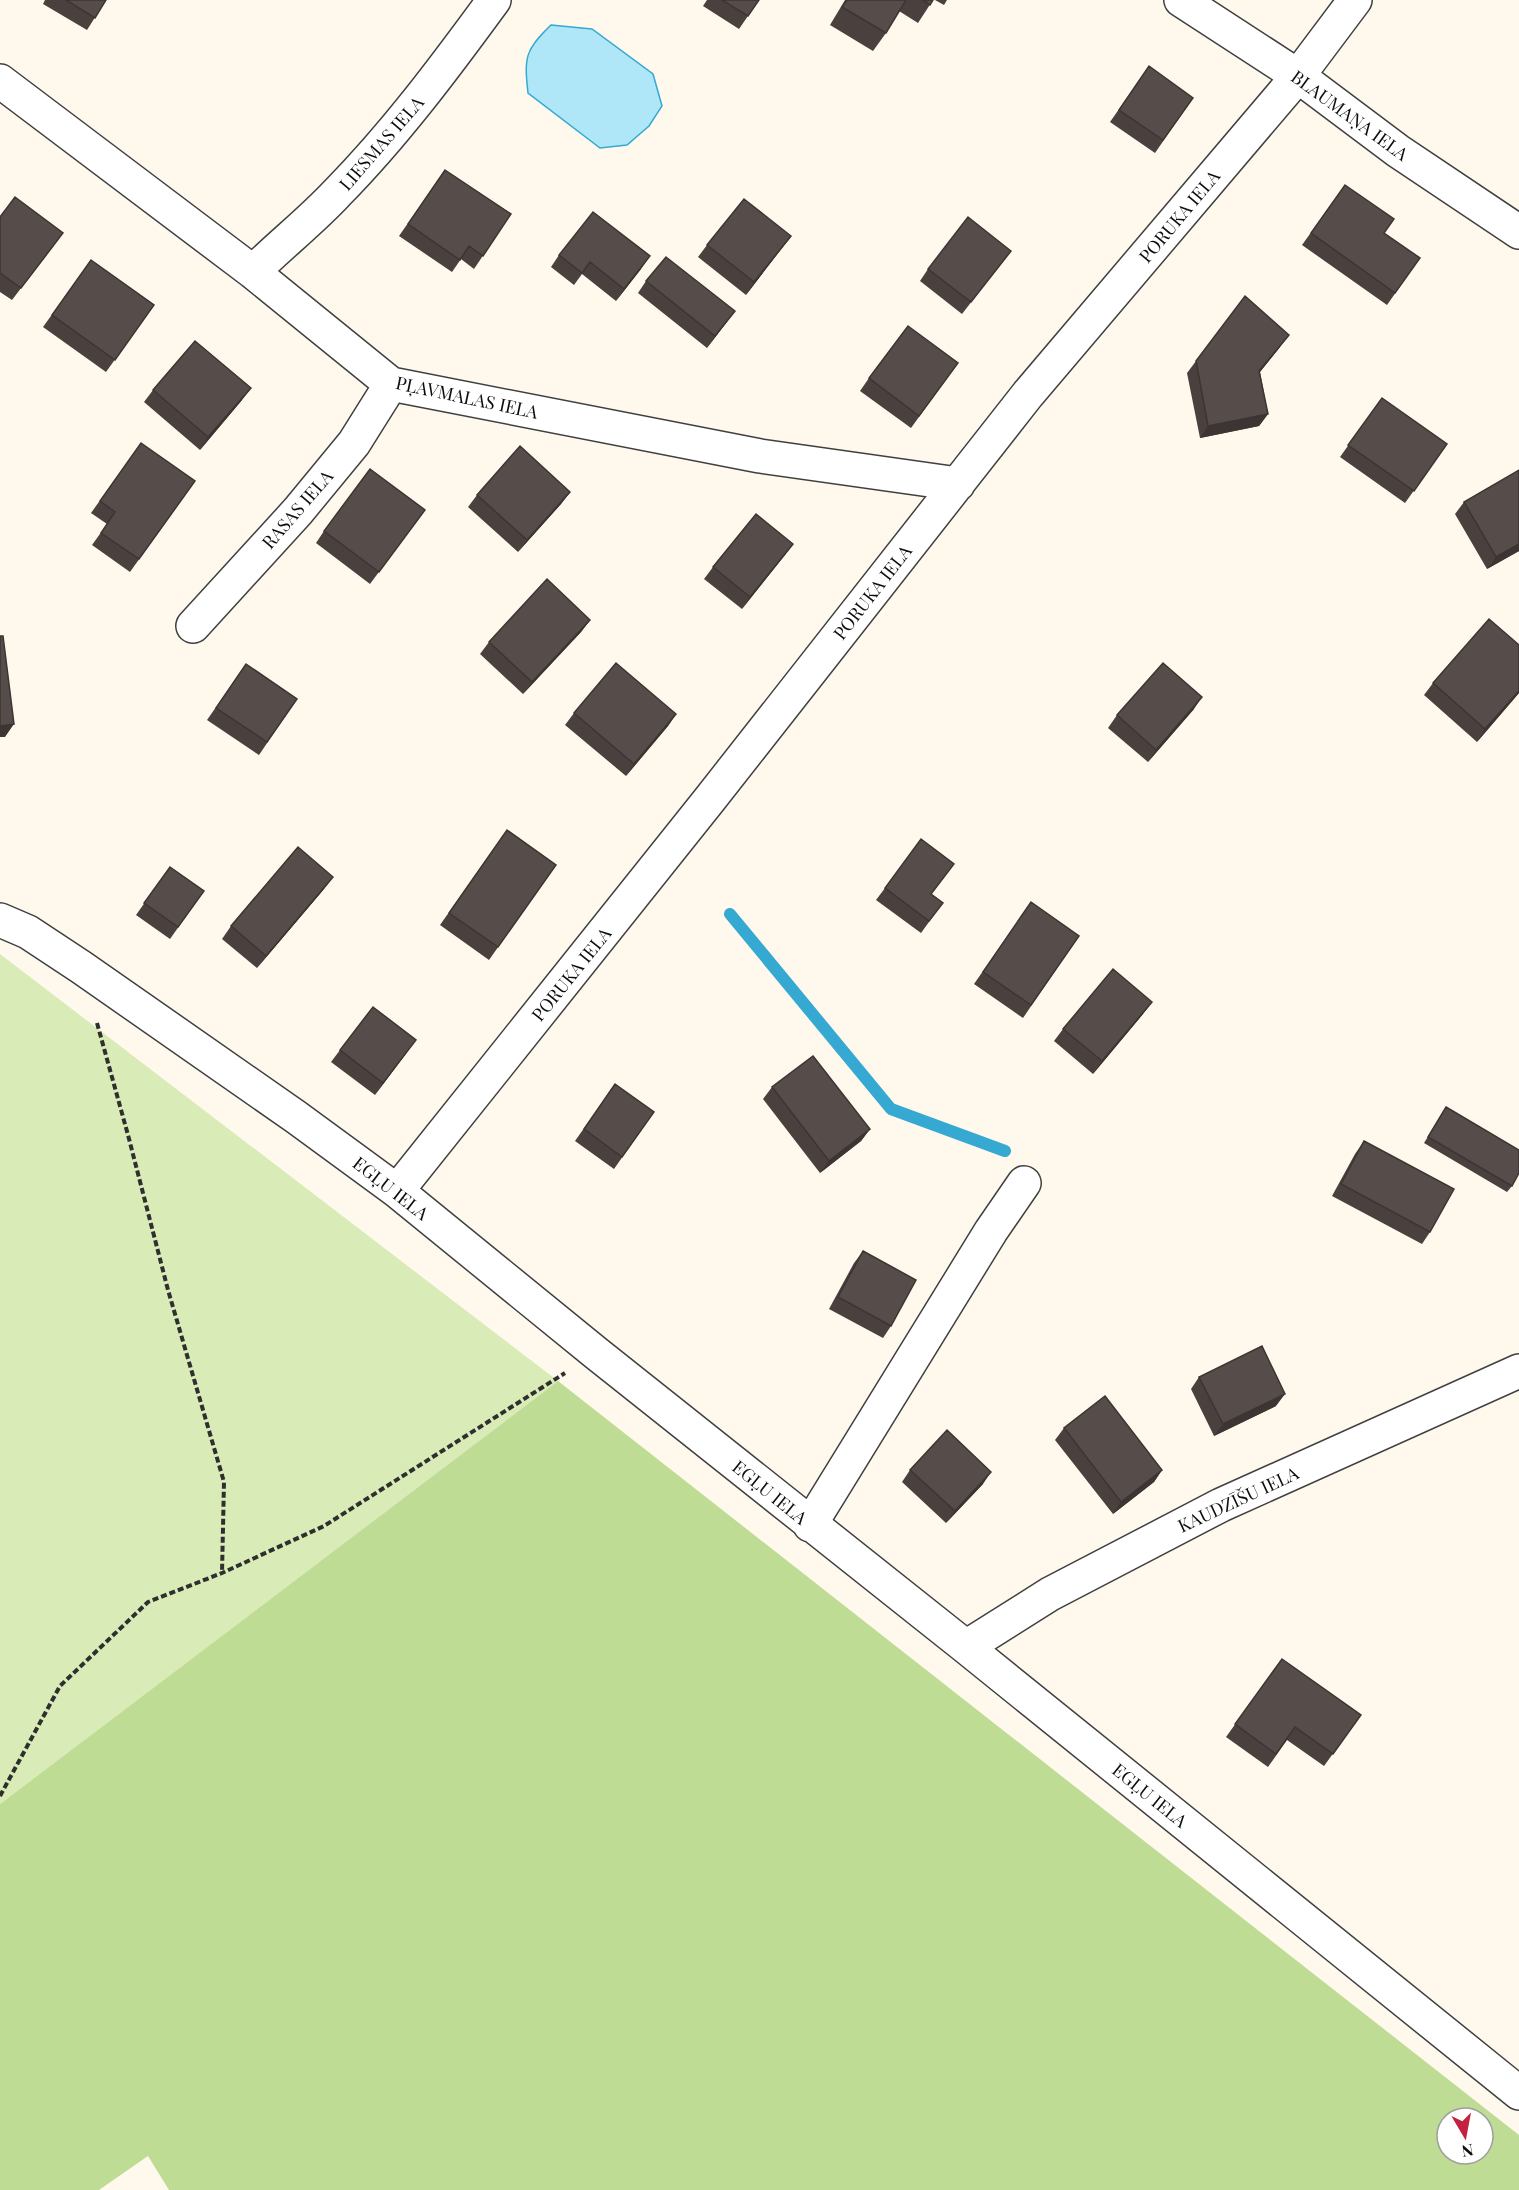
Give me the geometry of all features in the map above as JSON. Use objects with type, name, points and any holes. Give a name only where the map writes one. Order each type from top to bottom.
[{"type":"street","name":"LIESMAS IELA","points":[[254,272],[281,244],[337,194],[430,87],[494,0]]},
{"type":"street","name":"BLAUMAŅA IELA","points":[[1181,0],[1298,76],[1398,151],[1519,232]]},
{"type":"street","name":"PORUKA IELA","points":[[397,1191],[710,799],[1028,394],[1298,76],[1356,0]]},
{"type":"street","name":"PĻAVMALAS IELA","points":[[0,81],[254,272],[391,384],[760,456],[958,484]]},
{"type":"street","name":"RASAS IELA","points":[[193,627],[305,503],[354,443],[391,384]]},
{"type":"street","name":"EGĻU IELA","points":[[0,920],[28,932],[81,968],[296,1117],[397,1191],[1519,2093]]},
{"type":"street","points":[[810,1525],[1024,1183]]},
{"type":"street","name":"KAUDZĪŠU IELA","points":[[966,1647],[1050,1594],[1221,1505],[1519,1371]]},
{"type":"path","points":[[81,968],[128,1135],[168,1290],[224,1482],[222,1574]]},
{"type":"path","points":[[0,1797],[60,1686],[148,1602],[222,1574],[324,1526],[596,1353]]},
{"type":"green space","points":[[0,954],[558,1381],[0,1804]]},
{"type":"green space","points":[[558,1381],[1482,2106],[1435,2106],[1435,2166],[1495,2166],[1495,2116],[1519,2135],[1519,2190],[169,2190],[148,2156],[99,2190],[0,2190],[0,1804]]},
{"type":"water","points":[[551,25],[592,29],[653,74],[662,106],[649,126],[627,145],[600,148],[528,93],[526,71],[528,55],[536,41]]},
{"type":"building","points":[[66,0],[106,0],[95,18]]},
{"type":"building","points":[[722,0],[759,0],[748,16]]},
{"type":"building","points":[[847,0],[906,0],[886,33],[842,7]]},
{"type":"building","points":[[923,0],[933,0],[930,5]]},
{"type":"building","points":[[1149,66],[1193,98],[1163,140],[1119,110]]},
{"type":"building","points":[[445,170],[511,214],[483,256],[469,246],[460,260],[408,224]]},
{"type":"building","points":[[1345,185],[1394,219],[1384,233],[1420,258],[1395,293],[1311,233]]},
{"type":"building","points":[[15,197],[63,233],[21,288],[0,273],[0,217]]},
{"type":"building","points":[[744,199],[791,236],[754,282],[707,245]]},
{"type":"building","points":[[593,212],[650,256],[624,289],[590,262],[582,273],[559,255]]},
{"type":"building","points":[[968,217],[1011,251],[971,302],[928,269]]},
{"type":"building","points":[[666,257],[735,311],[715,336],[646,281]]},
{"type":"building","points":[[91,260],[154,305],[115,360],[52,315]]},
{"type":"building","points":[[1245,296],[1289,335],[1259,371],[1268,414],[1208,426],[1196,361]]},
{"type":"building","points":[[908,326],[958,363],[919,416],[869,378]]},
{"type":"building","points":[[195,341],[251,388],[208,437],[153,390]]},
{"type":"building","points":[[1382,398],[1447,444],[1414,491],[1348,445]]},
{"type":"building","points":[[141,443],[195,481],[139,559],[101,533],[115,512],[100,501]]},
{"type":"building","points":[[520,446],[570,492],[527,540],[477,495]]},
{"type":"building","points":[[370,469],[425,510],[379,572],[324,531]]},
{"type":"building","points":[[1519,470],[1519,544],[1496,557],[1464,502]]},
{"type":"building","points":[[756,514],[793,544],[750,597],[713,567]]},
{"type":"building","points":[[547,579],[590,620],[532,682],[489,642]]},
{"type":"building","points":[[1489,619],[1519,645],[1519,691],[1485,729],[1433,683]]},
{"type":"building","points":[[0,636],[3,636],[14,724],[0,726]]},
{"type":"building","points":[[616,663],[676,714],[634,764],[574,713]]},
{"type":"building","points":[[1163,663],[1202,697],[1156,750],[1117,715]]},
{"type":"building","points":[[246,664],[297,699],[267,742],[216,708]]},
{"type":"building","points":[[507,830],[556,865],[498,947],[449,913]]},
{"type":"building","points":[[921,839],[954,864],[931,894],[943,903],[929,921],[885,888]]},
{"type":"building","points":[[298,847],[333,877],[266,956],[231,926]]},
{"type":"building","points":[[170,867],[204,891],[178,927],[144,903]]},
{"type":"building","points":[[1031,902],[1079,936],[1031,1005],[983,972]]},
{"type":"building","points":[[1113,969],[1152,1002],[1102,1061],[1063,1029]]},
{"type":"building","points":[[373,1007],[416,1040],[383,1083],[340,1050]]},
{"type":"building","points":[[813,1056],[870,1129],[829,1161],[772,1087]]},
{"type":"building","points":[[615,1084],[654,1112],[622,1157],[584,1129]]},
{"type":"building","points":[[1446,1107],[1519,1150],[1519,1173],[1512,1186],[1428,1137]]},
{"type":"building","points":[[1364,1141],[1454,1189],[1430,1232],[1341,1184]]},
{"type":"building","points":[[863,1251],[916,1280],[891,1326],[838,1297]]},
{"type":"building","points":[[1262,1346],[1285,1394],[1223,1424],[1199,1377]]},
{"type":"building","points":[[1105,1396],[1162,1470],[1121,1502],[1064,1428]]},
{"type":"building","points":[[947,1430],[991,1472],[955,1511],[910,1470]]},
{"type":"building","points":[[1282,1659],[1361,1715],[1333,1754],[1295,1727],[1276,1754],[1235,1724]]},
{"type":"waterway","points":[[730,914],[891,1109],[1005,1151]]}]
